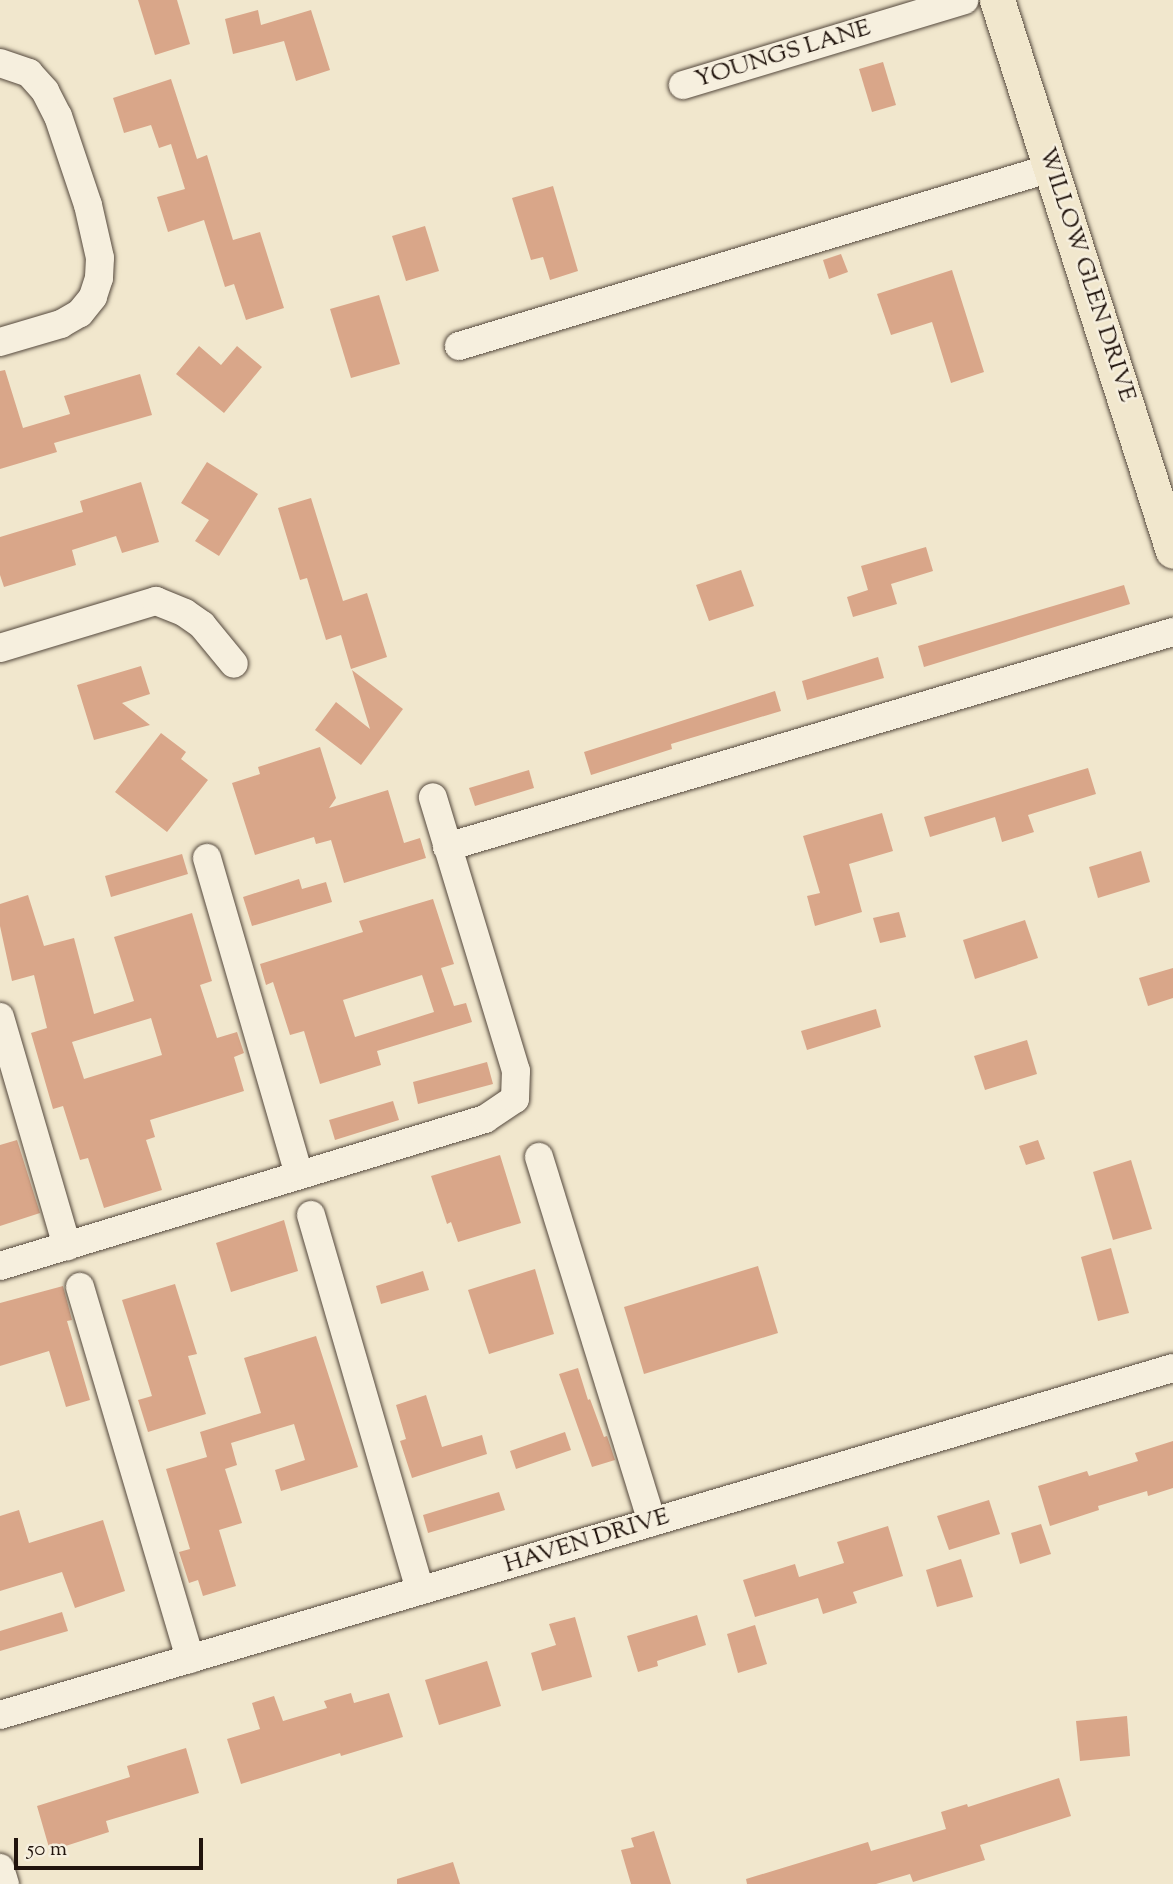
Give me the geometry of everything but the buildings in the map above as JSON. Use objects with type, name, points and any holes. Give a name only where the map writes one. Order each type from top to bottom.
[{"type":"main road","name":"WILLOW GLEN DRIVE","points":[[997,0],[1173,551]]},
{"type":"street","name":"YOUNGS LANE","points":[[683,85],[964,0]]},
{"type":"street","points":[[0,64],[29,73],[50,99],[88,205],[100,258],[99,278],[93,297],[80,313],[61,324],[0,342]]},
{"type":"street","points":[[459,346],[1051,168]]},
{"type":"street","points":[[0,648],[156,601],[185,613],[202,625],[234,664]]},
{"type":"street","points":[[447,848],[1173,632]]},
{"type":"street","points":[[0,1266],[485,1119],[515,1099],[516,1070],[433,797]]},
{"type":"street","points":[[207,858],[299,1175]]},
{"type":"street","points":[[0,1017],[68,1246]]},
{"type":"street","points":[[539,1157],[652,1522]]},
{"type":"street","points":[[311,1215],[420,1591]]},
{"type":"street","points":[[80,1287],[190,1659]]},
{"type":"street","name":"HAVEN DRIVE","points":[[0,1715],[1173,1368]]},
{"type":"street","points":[[0,1868],[5,1884]]}]
